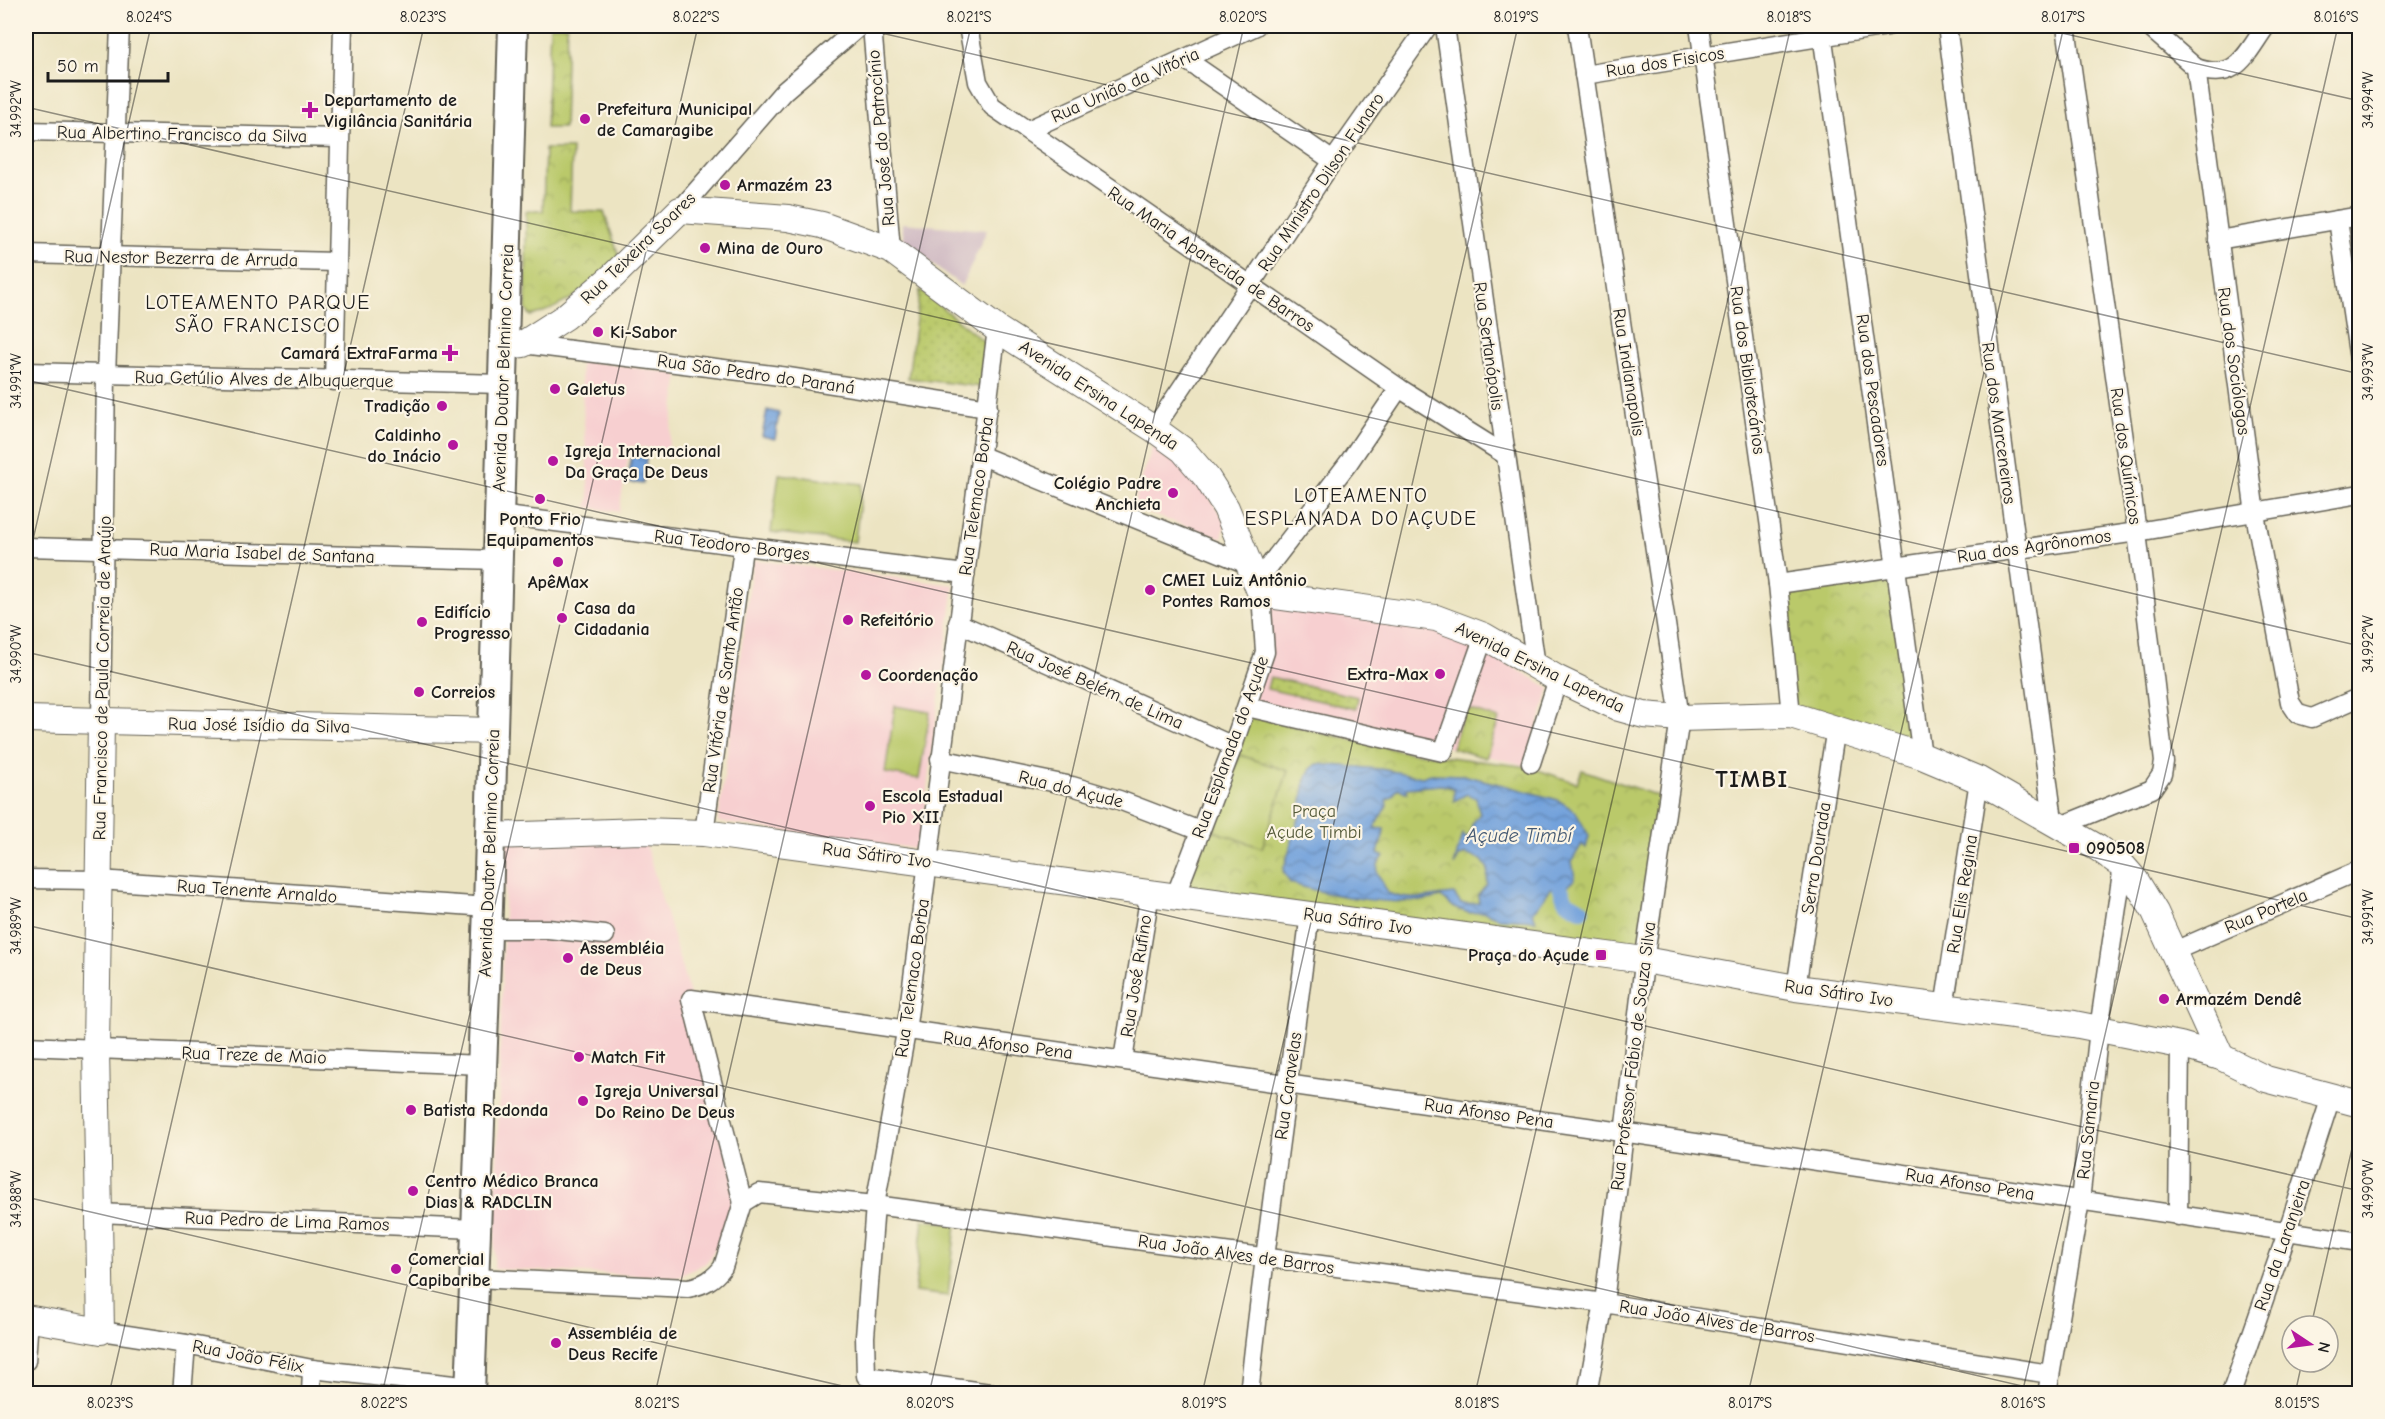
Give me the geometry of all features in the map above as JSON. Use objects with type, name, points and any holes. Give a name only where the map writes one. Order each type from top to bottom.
[{"type":"main road","name":"Avenida Doutor Belmino Correia","points":[[470,1390],[488,918],[502,384],[513,345],[513,26]]},
{"type":"street","name":"Rua Francisco de Paula Correia de Araújo","points":[[101,1331],[96,1048],[106,375],[120,26]]},
{"type":"street","points":[[334,381],[343,26]]},
{"type":"street","name":"Rua Teixeira Soares","points":[[513,345],[581,304],[680,210],[783,92],[860,26]]},
{"type":"street","name":"Rua José do Patrocínio","points":[[872,26],[891,250]]},
{"type":"street","name":"Rua Maria Aparecida de Barros","points":[[968,26],[978,82],[992,106],[1075,166],[1398,388],[1504,454]]},
{"type":"street","name":"Rua União da Vitória","points":[[1028,130],[1256,26]]},
{"type":"street","name":"Rua Ministro Dilson Funaro","points":[[1154,429],[1333,161],[1428,26]]},
{"type":"street","name":"Rua Sertanópolis","points":[[1445,26],[1504,454],[1536,666]]},
{"type":"street","name":"Rua Indianapolis","points":[[1577,26],[1680,718]]},
{"type":"street","name":"Rua dos Bibliotecários","points":[[1699,26],[1778,584],[1791,715]]},
{"type":"street","name":"Rua dos Fisicos","points":[[1584,75],[1703,56],[1822,31],[1888,26]]},
{"type":"street","name":"Rua dos Marceneiros","points":[[1947,26],[2016,548],[2058,823]]},
{"type":"street","name":"Rua dos Químicos","points":[[2058,823],[2152,789],[2162,774],[2164,762],[2137,532],[2066,26]]},
{"type":"street","points":[[2148,26],[2196,68],[2211,73],[2231,70],[2240,63],[2266,26]]},
{"type":"street","name":"Rua dos Pescadores","points":[[1822,31],[1898,566],[1922,756]]},
{"type":"street","points":[[1185,58],[1333,161]]},
{"type":"street","name":"Rua dos Sociólogos","points":[[2196,68],[2255,514],[2290,702],[2298,714],[2312,718],[2360,697]]},
{"type":"street","name":"Rua Albertino Francisco da Silva","points":[[26,131],[339,138]]},
{"type":"street","name":"Avenida Ersina Lapenda","points":[[680,210],[788,218],[822,225],[891,250],[997,329],[1183,450],[1207,478],[1226,508],[1255,580],[1436,618],[1484,636],[1558,679],[1619,708],[1644,715],[1680,718],[1791,715],[1836,728],[1922,756],[1979,780],[2058,823],[2123,866],[2147,897],[2221,1057]]},
{"type":"street","points":[[2218,240],[2360,216]]},
{"type":"street","points":[[2338,220],[2360,366]]},
{"type":"street","name":"Rua Nestor Bezerra de Arruda","points":[[26,254],[337,262]]},
{"type":"street","name":"Rua Telemaco Borba","points":[[997,329],[906,1032],[875,1204],[865,1337],[866,1376],[997,1394]]},
{"type":"street","name":"Rua São Pedro do Paraná","points":[[513,345],[788,377],[988,408]]},
{"type":"street","name":"Rua Getúlio Alves de Albuquerque","points":[[26,372],[502,384]]},
{"type":"street","points":[[982,456],[1255,580],[1349,462],[1398,388]]},
{"type":"street","name":"Rua dos Agrônomos","points":[[1778,584],[2255,514],[2360,494]]},
{"type":"street","name":"Rua Teodoro Borges","points":[[499,515],[743,548],[965,574]]},
{"type":"street","name":"Rua Maria Isabel de Santana","points":[[26,547],[498,560]]},
{"type":"street","name":"Rua Vitória de Santo Antão","points":[[704,833],[743,548]]},
{"type":"street","name":"Rua Esplanada do Açude","points":[[1162,895],[1200,831],[1233,746],[1265,652],[1255,580]]},
{"type":"street","name":"Rua José Belém de Lima","points":[[958,623],[1233,746]]},
{"type":"street","points":[[1247,707],[1443,752],[1484,636]]},
{"type":"street","points":[[1530,763],[1558,679]]},
{"type":"street","name":"Rua Professor Fábio de Souza Silva","points":[[1587,1394],[1604,1303],[1622,1132],[1644,960],[1680,718]]},
{"type":"street","name":"Rua José Isídio da Silva","points":[[26,719],[493,731]]},
{"type":"street","name":"Serra Dourada","points":[[1796,988],[1836,728]]},
{"type":"street","name":"Rua do Açude","points":[[940,759],[1072,786],[1119,800],[1200,831]]},
{"type":"street","name":"Rua Elis Regina","points":[[1944,1008],[1979,780]]},
{"type":"street","name":"Rua Sátiro Ivo","points":[[490,836],[640,831],[704,833],[1644,960],[1796,988],[2099,1029],[2180,1045],[2221,1057]]},
{"type":"street","name":"Rua Samaria","points":[[2047,1394],[2080,1201],[2099,1029],[2123,866]]},
{"type":"street","name":"Rua Portela","points":[[2172,952],[2360,870]]},
{"type":"street","name":"Rua Tenente Arnaldo","points":[[26,879],[99,880],[488,918],[548,929],[605,935]]},
{"type":"street","name":"Rua José Rufino","points":[[1123,1060],[1162,895]]},
{"type":"street","name":"Rua Caravelas","points":[[1249,1394],[1263,1257],[1289,1085],[1310,914]]},
{"type":"street","name":"Rua Afonso Pena","points":[[743,1203],[691,999],[906,1032],[1123,1060],[1622,1132],[2287,1233],[2360,1242]]},
{"type":"street","points":[[2178,1216],[2180,1045]]},
{"type":"street","name":"Rua Treze de Maio","points":[[26,1046],[482,1065]]},
{"type":"street","points":[[2221,1057],[2266,1079],[2360,1104]]},
{"type":"street","name":"Rua da Laranjeira","points":[[2231,1394],[2331,1097]]},
{"type":"street","name":"Rua João Alves de Barros","points":[[743,1203],[759,1193],[875,1204],[1604,1303],[2050,1374]]},
{"type":"street","points":[[475,1278],[688,1288],[699,1286],[717,1275],[723,1266],[743,1203]]},
{"type":"street","name":"Rua Pedro de Lima Ramos","points":[[98,1213],[476,1229]]},
{"type":"street","points":[[26,1361],[27,1318]]},
{"type":"street","name":"Rua João Félix","points":[[27,1318],[186,1344],[312,1369],[470,1390]]},
{"type":"street","points":[[182,1394],[186,1344]]},
{"type":"street","points":[[311,1394],[312,1369]]},
{"type":"shaded area","points":[[902,223],[987,230],[962,286],[904,243]]},
{"type":"shaded area","points":[[580,360],[679,374],[668,450],[630,446],[619,512],[587,507],[589,498]]},
{"type":"shaded area","name":"Colégio Padre Anchieta","points":[[1156,436],[1186,460],[1226,523],[1222,538],[1132,508]]},
{"type":"shaded area","points":[[753,560],[954,585],[919,849],[718,822]]},
{"type":"shaded area","points":[[1269,604],[1441,626],[1550,688],[1525,765],[1254,702]]},
{"type":"shaded area","points":[[644,838],[691,999],[738,1184],[725,1224],[716,1248],[706,1263],[678,1277],[494,1269],[506,841]]},
{"type":"green space","points":[[550,26],[567,26],[564,128],[546,128]]},
{"type":"green space","points":[[545,149],[572,149],[570,211],[604,212],[620,259],[579,294],[556,307],[531,316],[526,310],[526,211],[543,211]]},
{"type":"green space","points":[[920,290],[986,343],[981,387],[908,378]]},
{"type":"green space","points":[[779,474],[862,484],[855,542],[771,532]]},
{"type":"green space","points":[[1898,566],[1922,756],[1791,715],[1778,584]]},
{"type":"green space","points":[[1270,677],[1358,697],[1356,709],[1267,689]]},
{"type":"green space","points":[[895,706],[930,712],[919,779],[885,773]]},
{"type":"green space","points":[[1465,708],[1499,719],[1486,758],[1452,748]]},
{"type":"green space","name":"Praça Açude Timbi","points":[[1250,716],[1400,751],[1529,767],[1577,783],[1582,770],[1667,799],[1645,955],[1185,892]]},
{"type":"green space","points":[[1240,755],[1288,771],[1262,848],[1214,831]]},
{"type":"green space","points":[[923,1220],[956,1224],[948,1296],[915,1292]]},
{"type":"water","points":[[767,410],[779,413],[775,439],[762,436]]},
{"type":"water","points":[[632,451],[647,452],[643,484],[628,482]]},
{"type":"water","name":"Açude Timbí","points":[[1317,764],[1381,769],[1422,777],[1431,774],[1463,775],[1558,800],[1575,811],[1589,836],[1586,848],[1582,844],[1572,861],[1575,879],[1564,889],[1551,888],[1533,913],[1536,920],[1498,918],[1484,912],[1470,913],[1456,909],[1441,897],[1406,902],[1386,901],[1344,896],[1306,888],[1290,883],[1283,871],[1300,815],[1305,780]],"holes":[[[1441,785],[1454,788],[1454,801],[1467,794],[1476,798],[1480,814],[1472,824],[1472,830],[1467,839],[1462,834],[1454,866],[1459,857],[1465,854],[1482,860],[1488,869],[1487,884],[1478,896],[1479,903],[1461,904],[1454,894],[1405,898],[1388,893],[1377,872],[1378,864],[1384,856],[1378,853],[1385,829],[1374,828],[1387,805],[1386,800],[1392,797],[1398,788],[1407,793],[1407,788]]]},
{"type":"waterway","points":[[1560,887],[1566,901],[1582,910]]},
{"type":"place","name":"Departamento de Vigilância Sanitária","points":[[310,110]]},
{"type":"place","name":"Prefeitura Municipal de Camaragibe","points":[[585,119]]},
{"type":"place","name":"Armazém 23","points":[[725,185]]},
{"type":"place","name":"Mina de Ouro","points":[[705,248]]},
{"type":"place","name":"Ki-Sabor","points":[[598,332]]},
{"type":"place","name":"Camará ExtraFarma","points":[[450,353]]},
{"type":"place","name":"Galetus","points":[[555,389]]},
{"type":"place","name":"Tradição","points":[[442,406]]},
{"type":"place","name":"Caldinho do Inácio","points":[[453,445]]},
{"type":"place","name":"Igreja Internacional Da Graça De Deus","points":[[553,461]]},
{"type":"place","name":"Colégio Padre Anchieta","points":[[1173,493]]},
{"type":"place","name":"Ponto Frio Equipamentos","points":[[540,499]]},
{"type":"place","name":"ApêMax","points":[[558,562]]},
{"type":"place","name":"CMEI Luiz Antônio Pontes Ramos","points":[[1150,590]]},
{"type":"place","name":"Casa da Cidadania","points":[[562,618]]},
{"type":"place","name":"Refeitório","points":[[848,620]]},
{"type":"place","name":"Edifício Progresso","points":[[422,622]]},
{"type":"place","name":"Extra-Max","points":[[1440,674]]},
{"type":"place","name":"Coordenação","points":[[866,675]]},
{"type":"place","name":"Correios","points":[[419,692]]},
{"type":"place","name":"Escola Estadual Pio XII","points":[[870,806]]},
{"type":"place","name":"090508","points":[[2074,848]]},
{"type":"place","name":"Praça do Açude","points":[[1601,955]]},
{"type":"place","name":"Assembléia de Deus","points":[[568,958]]},
{"type":"place","name":"Armazém Dendê","points":[[2164,999]]},
{"type":"place","name":"Match Fit","points":[[579,1057]]},
{"type":"place","name":"Igreja Universal Do Reino De Deus","points":[[583,1101]]},
{"type":"place","name":"Batista Redonda","points":[[411,1110]]},
{"type":"place","name":"Centro Médico Branca Dias & RADCLIN","points":[[413,1191]]},
{"type":"place","name":"Comercial Capibaribe","points":[[396,1269]]},
{"type":"place","name":"Assembléia de Deus Recife","points":[[556,1343]]},
{"type":"district","name":"LOTEAMENTO PARQUE SÃO FRANCISCO","points":[[258,314]]},
{"type":"district","name":"LOTEAMENTO ESPLANADA DO AÇUDE","points":[[1361,506]]},
{"type":"district","name":"TIMBI","points":[[1752,779]]}]
